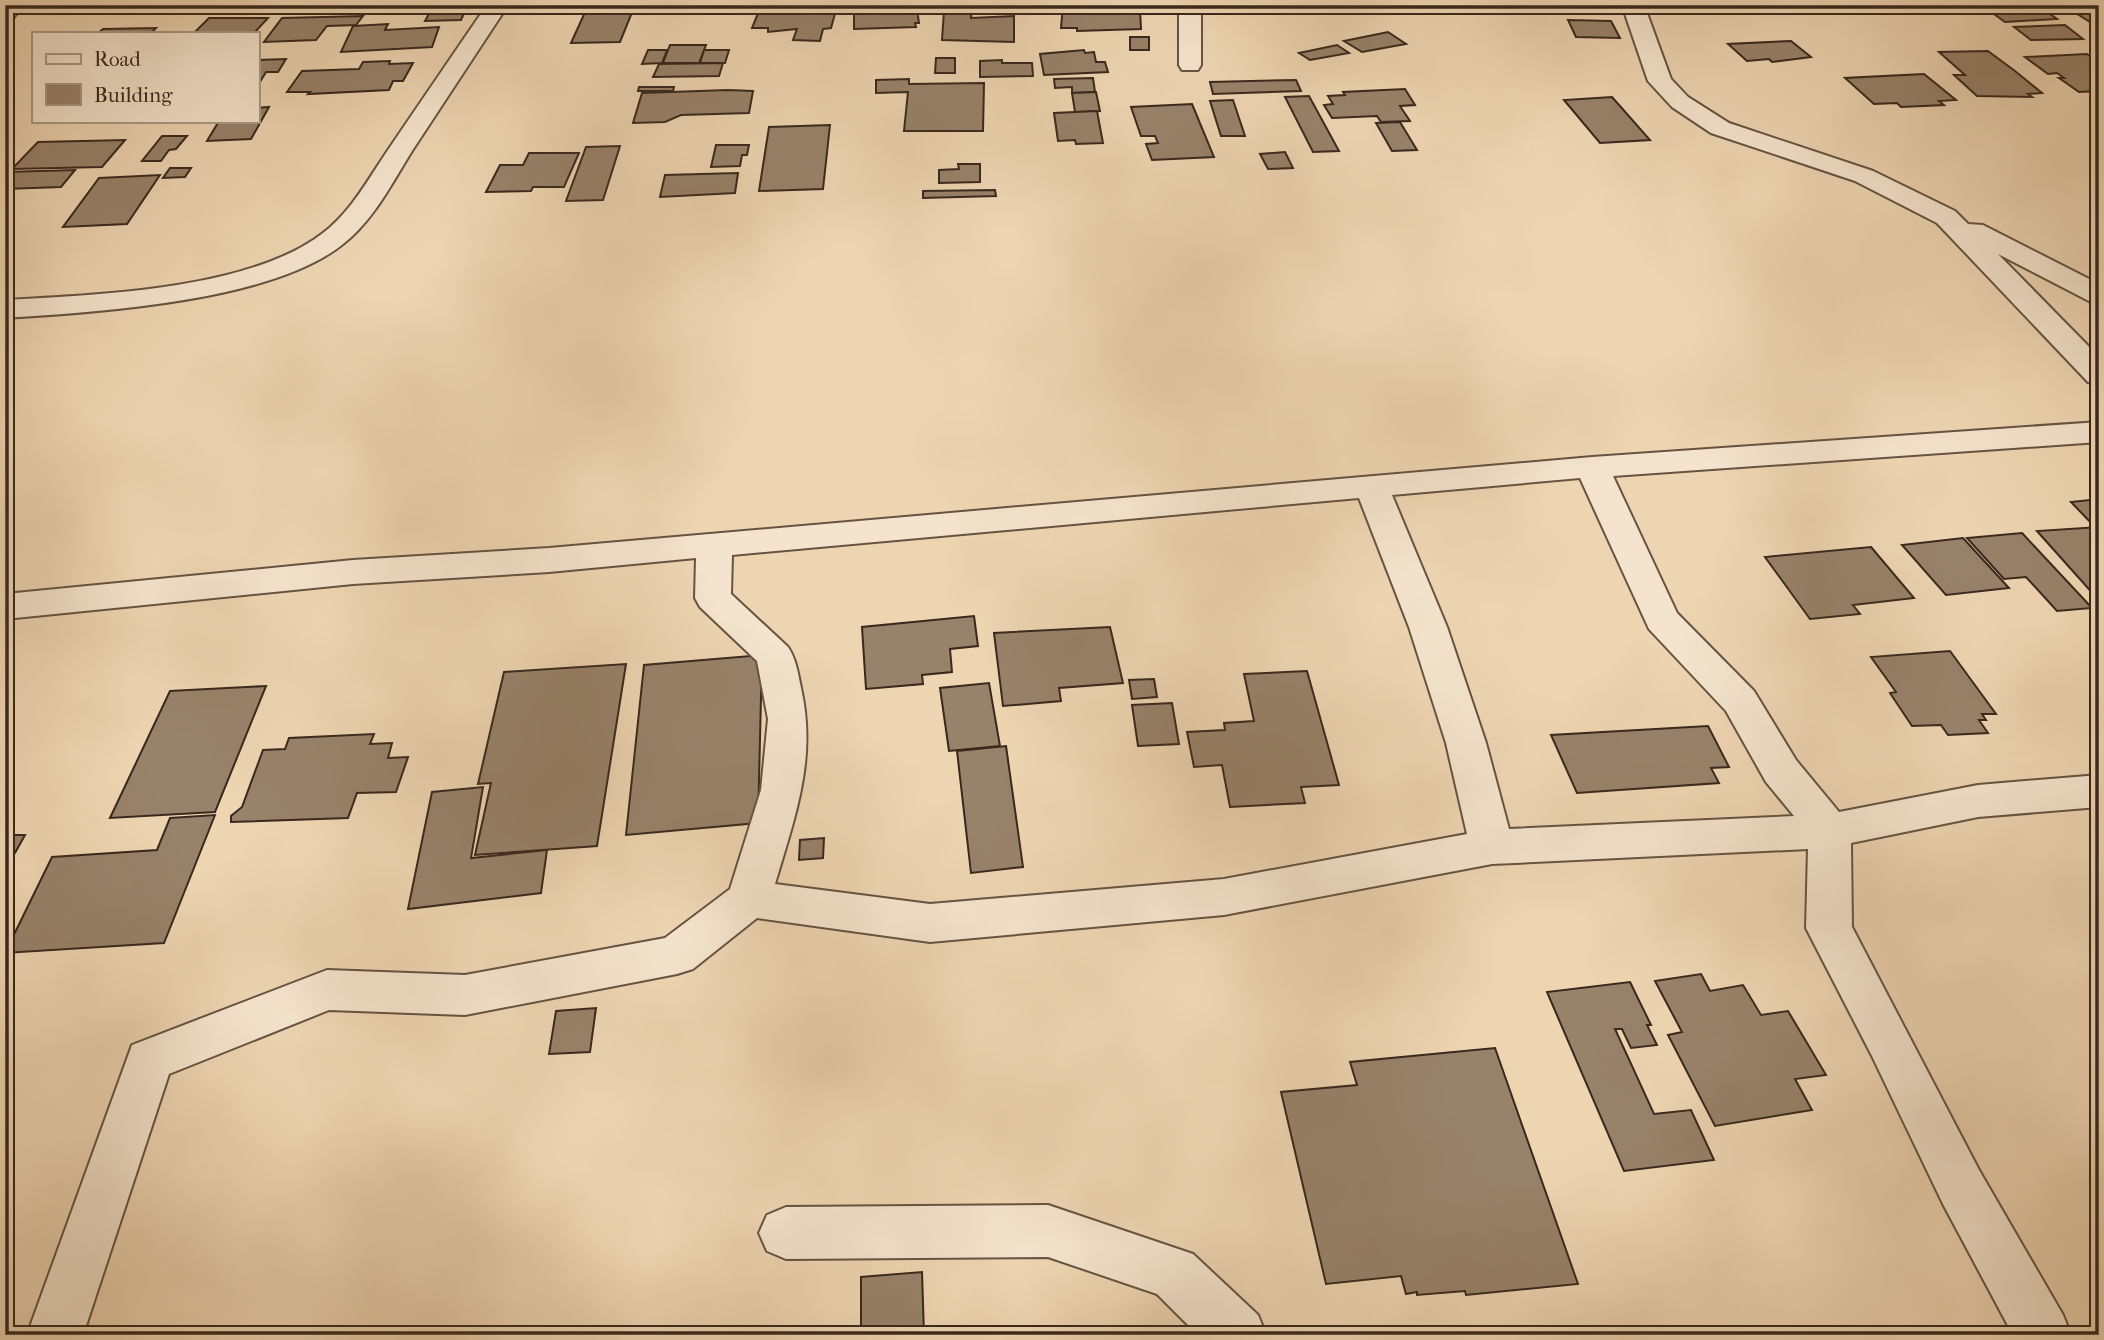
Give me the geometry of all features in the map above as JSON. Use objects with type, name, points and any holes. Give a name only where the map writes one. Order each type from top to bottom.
[{"type":"street","points":[[5,13],[14,5]]},
{"type":"street","points":[[5,309],[159,294],[235,280],[307,256],[331,241],[362,208],[498,5]]},
{"type":"street","points":[[1190,5],[1190,65]]},
{"type":"street","points":[[1633,5],[1660,81],[1680,102],[1720,128],[1864,176],[2099,295]]},
{"type":"street","points":[[1946,217],[2099,375]]},
{"type":"street","points":[[5,607],[353,572],[549,560],[1592,467],[2099,432]]},
{"type":"street","points":[[1592,467],[1662,620],[1740,701],[1781,771],[1830,831],[1829,928],[1889,1041],[1961,1187],[2043,1335]]},
{"type":"street","points":[[1371,486],[1428,627],[1466,743],[1492,847]]},
{"type":"street","points":[[55,1335],[149,1060],[327,989],[466,995],[677,955],[749,899],[782,790],[788,719],[775,656],[713,598],[713,545]]},
{"type":"street","points":[[749,899],[930,923],[1224,897],[1492,847],[1830,831],[1979,801],[2099,791]]},
{"type":"street","points":[[786,1234],[1048,1231],[1174,1273],[1238,1335]]},
{"type":"building","points":[[78,5],[104,5],[96,13],[70,14]]},
{"type":"building","points":[[295,5],[318,5],[312,14],[288,14]]},
{"type":"building","points":[[1063,5],[1105,5],[1105,9],[1140,9],[1141,29],[1077,31],[1077,28],[1061,28]]},
{"type":"building","points":[[1979,5],[2000,5],[2011,13],[1991,14]]},
{"type":"building","points":[[2063,5],[2084,5],[2099,14],[2099,22],[2090,22]]},
{"type":"building","points":[[761,6],[791,6],[790,10],[836,10],[831,28],[823,29],[820,41],[793,40],[797,29],[768,32],[768,28],[752,28]]},
{"type":"building","points":[[917,9],[919,23],[915,23],[916,27],[854,29],[854,11]]},
{"type":"building","points":[[586,10],[633,10],[620,42],[571,43]]},
{"type":"building","points":[[972,10],[971,18],[1014,16],[1014,42],[942,40],[944,11]]},
{"type":"building","points":[[465,11],[461,20],[425,21],[430,12]]},
{"type":"building","points":[[2046,11],[2057,19],[2005,22],[1994,14]]},
{"type":"building","points":[[363,16],[356,25],[327,26],[316,40],[264,42],[282,18]]},
{"type":"building","points":[[209,18],[268,18],[255,32],[195,32]]},
{"type":"building","points":[[1568,20],[1611,21],[1620,38],[1576,37]]},
{"type":"building","points":[[388,24],[385,30],[439,27],[432,47],[341,52],[353,26]]},
{"type":"building","points":[[2065,25],[2083,39],[2031,40],[2014,27]]},
{"type":"building","points":[[156,28],[152,32],[99,32],[103,29]]},
{"type":"building","points":[[1388,32],[1406,44],[1362,52],[1344,41]]},
{"type":"building","points":[[1130,37],[1149,37],[1149,50],[1130,50]]},
{"type":"building","points":[[1791,41],[1811,57],[1772,62],[1769,59],[1747,61],[1728,44]]},
{"type":"building","points":[[670,45],[706,45],[699,63],[663,63]]},
{"type":"building","points":[[1337,45],[1349,53],[1310,60],[1299,53]]},
{"type":"building","points":[[648,50],[667,50],[662,63],[642,64]]},
{"type":"building","points":[[704,50],[729,50],[725,63],[700,63]]},
{"type":"building","points":[[1084,50],[1085,53],[1094,52],[1096,62],[1105,62],[1108,72],[1044,75],[1040,54]]},
{"type":"building","points":[[1988,51],[2042,93],[2028,94],[2032,97],[1977,96],[1954,75],[1965,75],[1939,52]]},
{"type":"building","points":[[2087,54],[2099,62],[2099,69],[2096,70],[2099,71],[2099,91],[2079,92],[2059,78],[2064,78],[2057,73],[2048,74],[2025,57]]},
{"type":"building","points":[[936,58],[955,58],[955,73],[935,73]]},
{"type":"building","points":[[286,59],[278,72],[266,72],[259,84],[259,60]]},
{"type":"building","points":[[1002,60],[1002,63],[1032,63],[1033,76],[980,77],[980,61]]},
{"type":"building","points":[[390,61],[389,64],[413,63],[403,81],[393,81],[389,90],[308,94],[310,92],[287,92],[302,71],[359,69],[363,62]]},
{"type":"building","points":[[723,63],[719,76],[653,77],[659,64]]},
{"type":"building","points":[[1924,74],[1956,100],[1939,101],[1944,105],[1901,107],[1897,103],[1874,104],[1845,78]]},
{"type":"building","points":[[1093,78],[1095,92],[1072,93],[1072,87],[1055,88],[1054,79]]},
{"type":"building","points":[[909,79],[909,84],[984,83],[983,131],[904,131],[908,92],[876,93],[876,80]]},
{"type":"building","points":[[1296,80],[1301,91],[1213,94],[1210,82]]},
{"type":"building","points":[[639,87],[674,87],[673,91],[638,91]]},
{"type":"building","points":[[1405,89],[1415,105],[1400,106],[1410,121],[1381,122],[1377,116],[1332,118],[1324,105],[1333,104],[1328,96],[1345,95],[1343,92]]},
{"type":"building","points":[[753,91],[749,113],[681,115],[665,122],[633,123],[642,93]]},
{"type":"building","points":[[1096,92],[1100,111],[1075,112],[1072,93]]},
{"type":"building","points":[[1309,96],[1339,151],[1313,152],[1285,97]]},
{"type":"building","points":[[1612,97],[1650,140],[1600,143],[1564,100]]},
{"type":"building","points":[[1233,100],[1245,136],[1221,136],[1210,101]]},
{"type":"building","points":[[1192,104],[1214,157],[1152,160],[1146,144],[1158,143],[1155,136],[1141,136],[1131,107]]},
{"type":"building","points":[[269,107],[251,139],[207,141],[218,122],[259,122],[259,108]]},
{"type":"building","points":[[1097,111],[1103,143],[1076,144],[1075,140],[1058,141],[1054,113]]},
{"type":"building","points":[[1400,122],[1417,150],[1392,151],[1376,123]]},
{"type":"building","points":[[830,125],[823,189],[759,191],[769,127]]},
{"type":"building","points":[[162,136],[187,136],[176,149],[169,150],[161,161],[142,161]]},
{"type":"building","points":[[125,140],[102,167],[12,169],[38,142]]},
{"type":"building","points":[[716,145],[749,145],[747,155],[742,155],[740,166],[711,167]]},
{"type":"building","points":[[620,146],[603,200],[566,201],[586,147]]},
{"type":"building","points":[[1285,152],[1293,168],[1268,169],[1260,154]]},
{"type":"building","points":[[529,153],[579,153],[564,187],[486,192],[500,165],[523,165]]},
{"type":"building","points":[[958,164],[980,164],[980,182],[939,183],[939,170],[959,169]]},
{"type":"building","points":[[170,168],[191,168],[185,177],[163,178]]},
{"type":"building","points":[[75,170],[61,187],[5,189],[5,172]]},
{"type":"building","points":[[738,173],[735,193],[660,197],[665,175]]},
{"type":"building","points":[[160,175],[127,224],[63,227],[99,178]]},
{"type":"building","points":[[995,190],[996,196],[923,198],[923,191]]},
{"type":"building","points":[[2099,499],[2099,525],[2093,525],[2071,502]]},
{"type":"building","points":[[2099,527],[2099,596],[2095,596],[2037,531]]},
{"type":"building","points":[[2022,533],[2092,608],[2057,611],[2026,577],[2004,579],[1967,538]]},
{"type":"building","points":[[1963,538],[2009,588],[1946,595],[1902,545]]},
{"type":"building","points":[[1871,547],[1914,598],[1853,605],[1860,614],[1810,619],[1765,557]]},
{"type":"building","points":[[974,616],[978,646],[950,649],[952,672],[922,675],[923,684],[866,689],[862,627]]},
{"type":"building","points":[[1110,627],[1123,683],[1059,688],[1061,701],[1003,706],[994,633]]},
{"type":"building","points":[[1950,651],[1996,714],[1982,714],[1986,720],[1979,720],[1988,733],[1948,735],[1941,725],[1912,726],[1890,693],[1896,692],[1871,657]]},
{"type":"building","points":[[762,655],[758,823],[626,835],[644,665]]},
{"type":"building","points":[[626,664],[597,846],[475,855],[491,783],[478,784],[504,672]]},
{"type":"building","points":[[1307,671],[1339,785],[1301,787],[1305,803],[1230,807],[1222,765],[1194,767],[1187,732],[1225,730],[1224,723],[1254,721],[1244,674]]},
{"type":"building","points":[[1154,679],[1157,697],[1132,699],[1129,680]]},
{"type":"building","points":[[989,683],[1000,746],[949,751],[940,688]]},
{"type":"building","points":[[266,686],[215,812],[110,818],[170,691]]},
{"type":"building","points":[[1172,703],[1179,744],[1138,746],[1132,705]]},
{"type":"building","points":[[1708,726],[1729,767],[1711,768],[1719,783],[1577,793],[1551,735]]},
{"type":"building","points":[[374,734],[370,744],[392,743],[388,758],[408,757],[396,792],[357,793],[348,818],[231,822],[231,816],[242,807],[263,750],[285,749],[289,738]]},
{"type":"building","points":[[1006,746],[1023,867],[971,873],[957,751]]},
{"type":"building","points":[[483,787],[471,858],[547,850],[541,893],[408,909],[432,792]]},
{"type":"building","points":[[215,815],[164,943],[5,953],[52,857],[157,850],[170,818]]},
{"type":"building","points":[[5,835],[25,835],[15,853],[5,853]]},
{"type":"building","points":[[824,838],[823,858],[799,860],[800,840]]},
{"type":"building","points":[[1701,974],[1710,991],[1743,985],[1761,1015],[1788,1011],[1826,1075],[1795,1079],[1812,1110],[1715,1126],[1668,1035],[1682,1032],[1655,981]]},
{"type":"building","points":[[1630,982],[1651,1025],[1647,1025],[1657,1045],[1631,1048],[1622,1029],[1615,1029],[1654,1114],[1691,1110],[1714,1160],[1624,1171],[1547,992]]},
{"type":"building","points":[[596,1008],[590,1052],[549,1054],[556,1011]]},
{"type":"building","points":[[1495,1048],[1578,1284],[1466,1295],[1465,1291],[1417,1295],[1417,1292],[1406,1294],[1401,1276],[1326,1284],[1281,1092],[1357,1085],[1350,1062]]},
{"type":"building","points":[[922,1272],[924,1335],[861,1335],[861,1277]]}]
